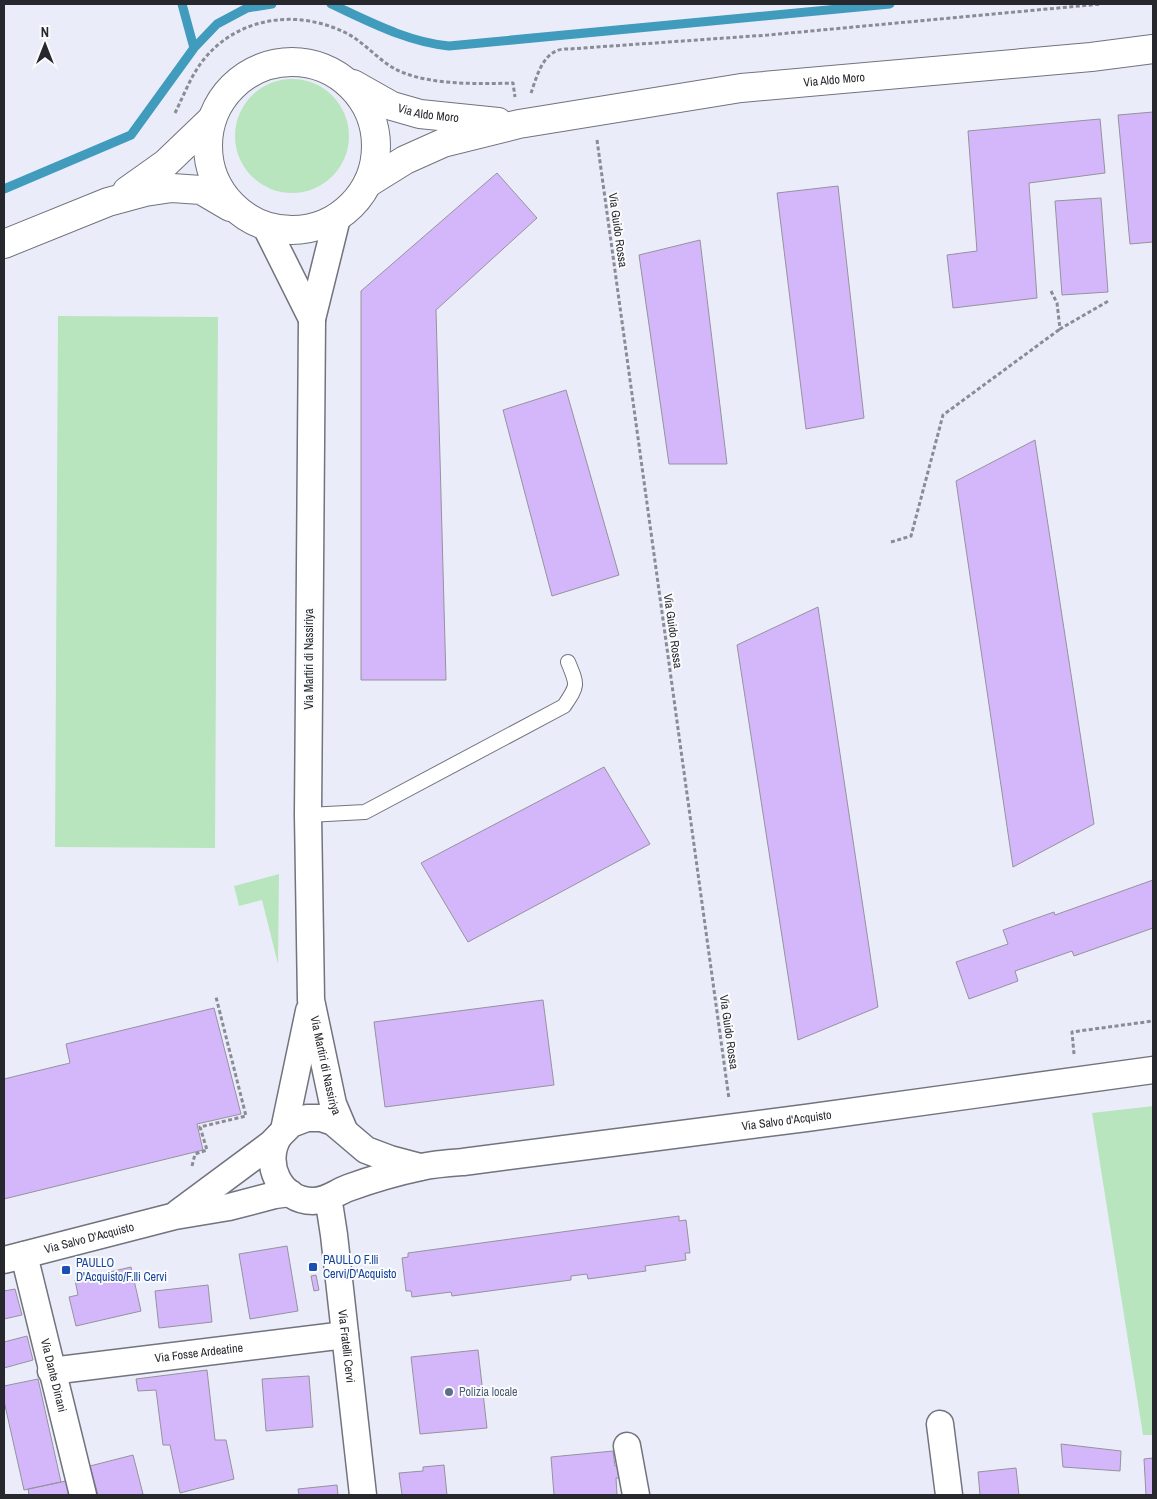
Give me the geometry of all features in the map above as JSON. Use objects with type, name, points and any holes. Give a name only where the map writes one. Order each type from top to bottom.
[{"type":"street","name":"Via Aldo Moro","points":[[368,183],[405,160],[443,143],[519,124],[741,88],[1091,57],[1153,49]]},
{"type":"street","name":"Via Aldo Moro","points":[[238,212],[224,197],[214,179],[208,160],[212,119],[220,102],[230,88],[260,68],[277,63],[304,63],[329,71],[392,106],[420,114],[519,124]]},
{"type":"street","name":"Via Aldo Moro","points":[[4,244],[108,202],[145,192],[172,188],[201,190],[251,221],[284,231],[320,226],[337,218],[355,203],[368,183],[374,168],[377,152],[376,136],[366,104],[344,80]]},
{"type":"street","name":"Via Aldo Moro","points":[[108,202],[165,164],[212,119]]},
{"type":"street","name":"Via Martiri di Nassiriya","points":[[337,218],[312,319],[308,815],[311,1000],[333,1104],[346,1133]]},
{"type":"street","name":"Via Martiri di Nassiriya","points":[[266,227],[312,319]]},
{"type":"street","name":"Via Martiri di Nassiriya","points":[[281,1133],[311,1000]]},
{"type":"street","name":"Via Salvo d'Acquisto","points":[[421,1167],[1153,1070]]},
{"type":"street","name":"Via Salvo D'Acquisto","points":[[185,1209],[271,1144],[281,1133],[298,1120],[317,1118],[333,1122],[366,1150],[390,1159],[421,1167]]},
{"type":"street","points":[[281,1133],[273,1151],[273,1169],[279,1182],[290,1193]]},
{"type":"street","points":[[332,1196],[350,1180],[356,1164],[355,1150],[346,1133]]},
{"type":"street","name":"Via Salvo D'Acquisto","points":[[14,1258],[185,1209],[229,1207],[290,1193],[299,1199],[307,1201],[332,1196],[346,1189],[421,1167]]},
{"type":"street","name":"Via Fratelli Cervi","points":[[332,1196],[330,1209],[363,1495]]},
{"type":"street","name":"Via Dante Dinani","points":[[14,1258],[51,1371],[83,1495]]},
{"type":"street","name":"Via Fosse Ardeatine","points":[[51,1371],[345,1335]]},
{"type":"street","points":[[940,1424],[949,1495]]},
{"type":"street","points":[[627,1446],[636,1495]]},
{"type":"lane","points":[[308,815],[365,812],[564,706],[575,689],[575,678],[568,662]]},
{"type":"path","points":[[519,124],[536,76],[546,59],[556,51],[569,48],[768,35],[1101,4]]},
{"type":"path","points":[[174,115],[200,64],[216,46],[238,31],[267,21],[297,19],[325,24],[350,35],[387,65],[404,74],[426,79],[474,84],[513,83],[519,124]]},
{"type":"path","name":"Via Guido Rossa","points":[[596,138],[733,1127]]},
{"type":"path","points":[[1051,291],[1057,303],[1060,329]]},
{"type":"path","points":[[891,542],[911,536],[943,415],[1060,329],[1110,300]]},
{"type":"path","points":[[185,1209],[194,1154],[207,1150],[200,1127],[246,1116],[216,997]]},
{"type":"path","points":[[1063,1082],[1060,1055],[1074,1054],[1072,1032],[1153,1021]]},
{"type":"green space","points":[[292,79],[314,84],[332,96],[344,114],[349,136],[344,158],[332,176],[314,188],[292,193],[270,188],[252,176],[240,158],[235,136],[240,114],[252,96],[270,84]]},
{"type":"green space","points":[[58,316],[218,317],[215,848],[55,847]]},
{"type":"green space","points":[[279,874],[278,964],[262,900],[239,906],[234,886]]},
{"type":"green space","points":[[1153,1106],[1153,1435],[1143,1435],[1092,1113]]},
{"type":"building","points":[[1153,112],[1153,242],[1130,244],[1118,115]]},
{"type":"building","points":[[1100,119],[1105,173],[1029,183],[1037,298],[953,308],[947,255],[977,251],[968,131]]},
{"type":"building","points":[[497,173],[537,218],[436,310],[446,680],[361,680],[361,291]]},
{"type":"building","points":[[838,186],[864,418],[806,429],[777,193]]},
{"type":"building","points":[[1101,198],[1108,292],[1062,295],[1055,201]]},
{"type":"building","points":[[700,240],[727,464],[669,464],[639,255]]},
{"type":"building","points":[[566,390],[619,575],[552,596],[503,410]]},
{"type":"building","points":[[1035,440],[1094,824],[1013,867],[956,481]]},
{"type":"building","points":[[818,607],[878,1007],[798,1040],[737,645]]},
{"type":"building","points":[[604,767],[650,844],[468,942],[421,863]]},
{"type":"building","points":[[1153,880],[1153,928],[1074,956],[1072,951],[1015,971],[1018,981],[969,999],[956,962],[1008,944],[1003,930],[1054,912],[1055,915]]},
{"type":"building","points":[[543,1000],[554,1085],[385,1107],[374,1022]]},
{"type":"building","points":[[214,1008],[241,1114],[197,1124],[203,1150],[4,1199],[4,1079],[70,1063],[66,1044]]},
{"type":"building","points":[[679,1216],[679,1221],[686,1220],[690,1253],[685,1253],[686,1260],[645,1266],[646,1271],[588,1279],[587,1274],[571,1276],[571,1280],[452,1296],[451,1292],[412,1297],[411,1291],[406,1291],[402,1258],[408,1257],[408,1253]]},
{"type":"building","points":[[287,1246],[298,1311],[250,1319],[239,1254]]},
{"type":"building","points":[[131,1267],[141,1311],[76,1326],[69,1297],[78,1295],[75,1280]]},
{"type":"building","points":[[316,1275],[319,1290],[314,1291],[311,1276]]},
{"type":"building","points":[[208,1285],[212,1322],[159,1328],[155,1291]]},
{"type":"building","points":[[15,1289],[22,1315],[4,1319],[4,1291]]},
{"type":"building","points":[[27,1336],[33,1360],[4,1368],[4,1342]]},
{"type":"building","name":"Polizia locale","points":[[478,1350],[487,1428],[420,1434],[411,1357]]},
{"type":"building","points":[[207,1370],[215,1440],[226,1440],[234,1479],[180,1493],[170,1445],[163,1445],[156,1390],[138,1391],[136,1379]]},
{"type":"building","points":[[309,1376],[313,1427],[266,1431],[262,1379]]},
{"type":"building","points":[[38,1379],[61,1482],[24,1490],[4,1401],[4,1386]]},
{"type":"building","points":[[1061,1444],[1121,1451],[1120,1471],[1063,1467]]},
{"type":"building","points":[[613,1451],[615,1466],[621,1465],[622,1478],[616,1478],[617,1495],[554,1495],[551,1457]]},
{"type":"building","points":[[133,1455],[143,1494],[98,1495],[90,1466]]},
{"type":"building","points":[[1153,1458],[1153,1495],[1146,1495],[1144,1459]]},
{"type":"building","points":[[444,1465],[447,1495],[402,1495],[399,1473],[423,1471],[423,1467]]},
{"type":"building","points":[[1016,1468],[1019,1495],[980,1495],[978,1472]]},
{"type":"building","points":[[66,1481],[69,1495],[29,1495],[28,1489]]},
{"type":"building","points":[[337,1485],[338,1495],[299,1495],[298,1489]]},
{"type":"waterway","points":[[4,189],[131,135],[194,48],[182,4]]},
{"type":"waterway","points":[[194,48],[217,24],[247,8],[272,4]]},
{"type":"waterway","points":[[331,4],[403,35],[433,44],[449,46],[890,4]]},
{"type":"place","name":"PAULLO F.lli Cervi/D'Acquisto","points":[[313,1267]]},
{"type":"place","name":"PAULLO D'Acquisto/F.lli Cervi","points":[[66,1270]]},
{"type":"place","name":"Polizia locale","points":[[449,1392]]}]
